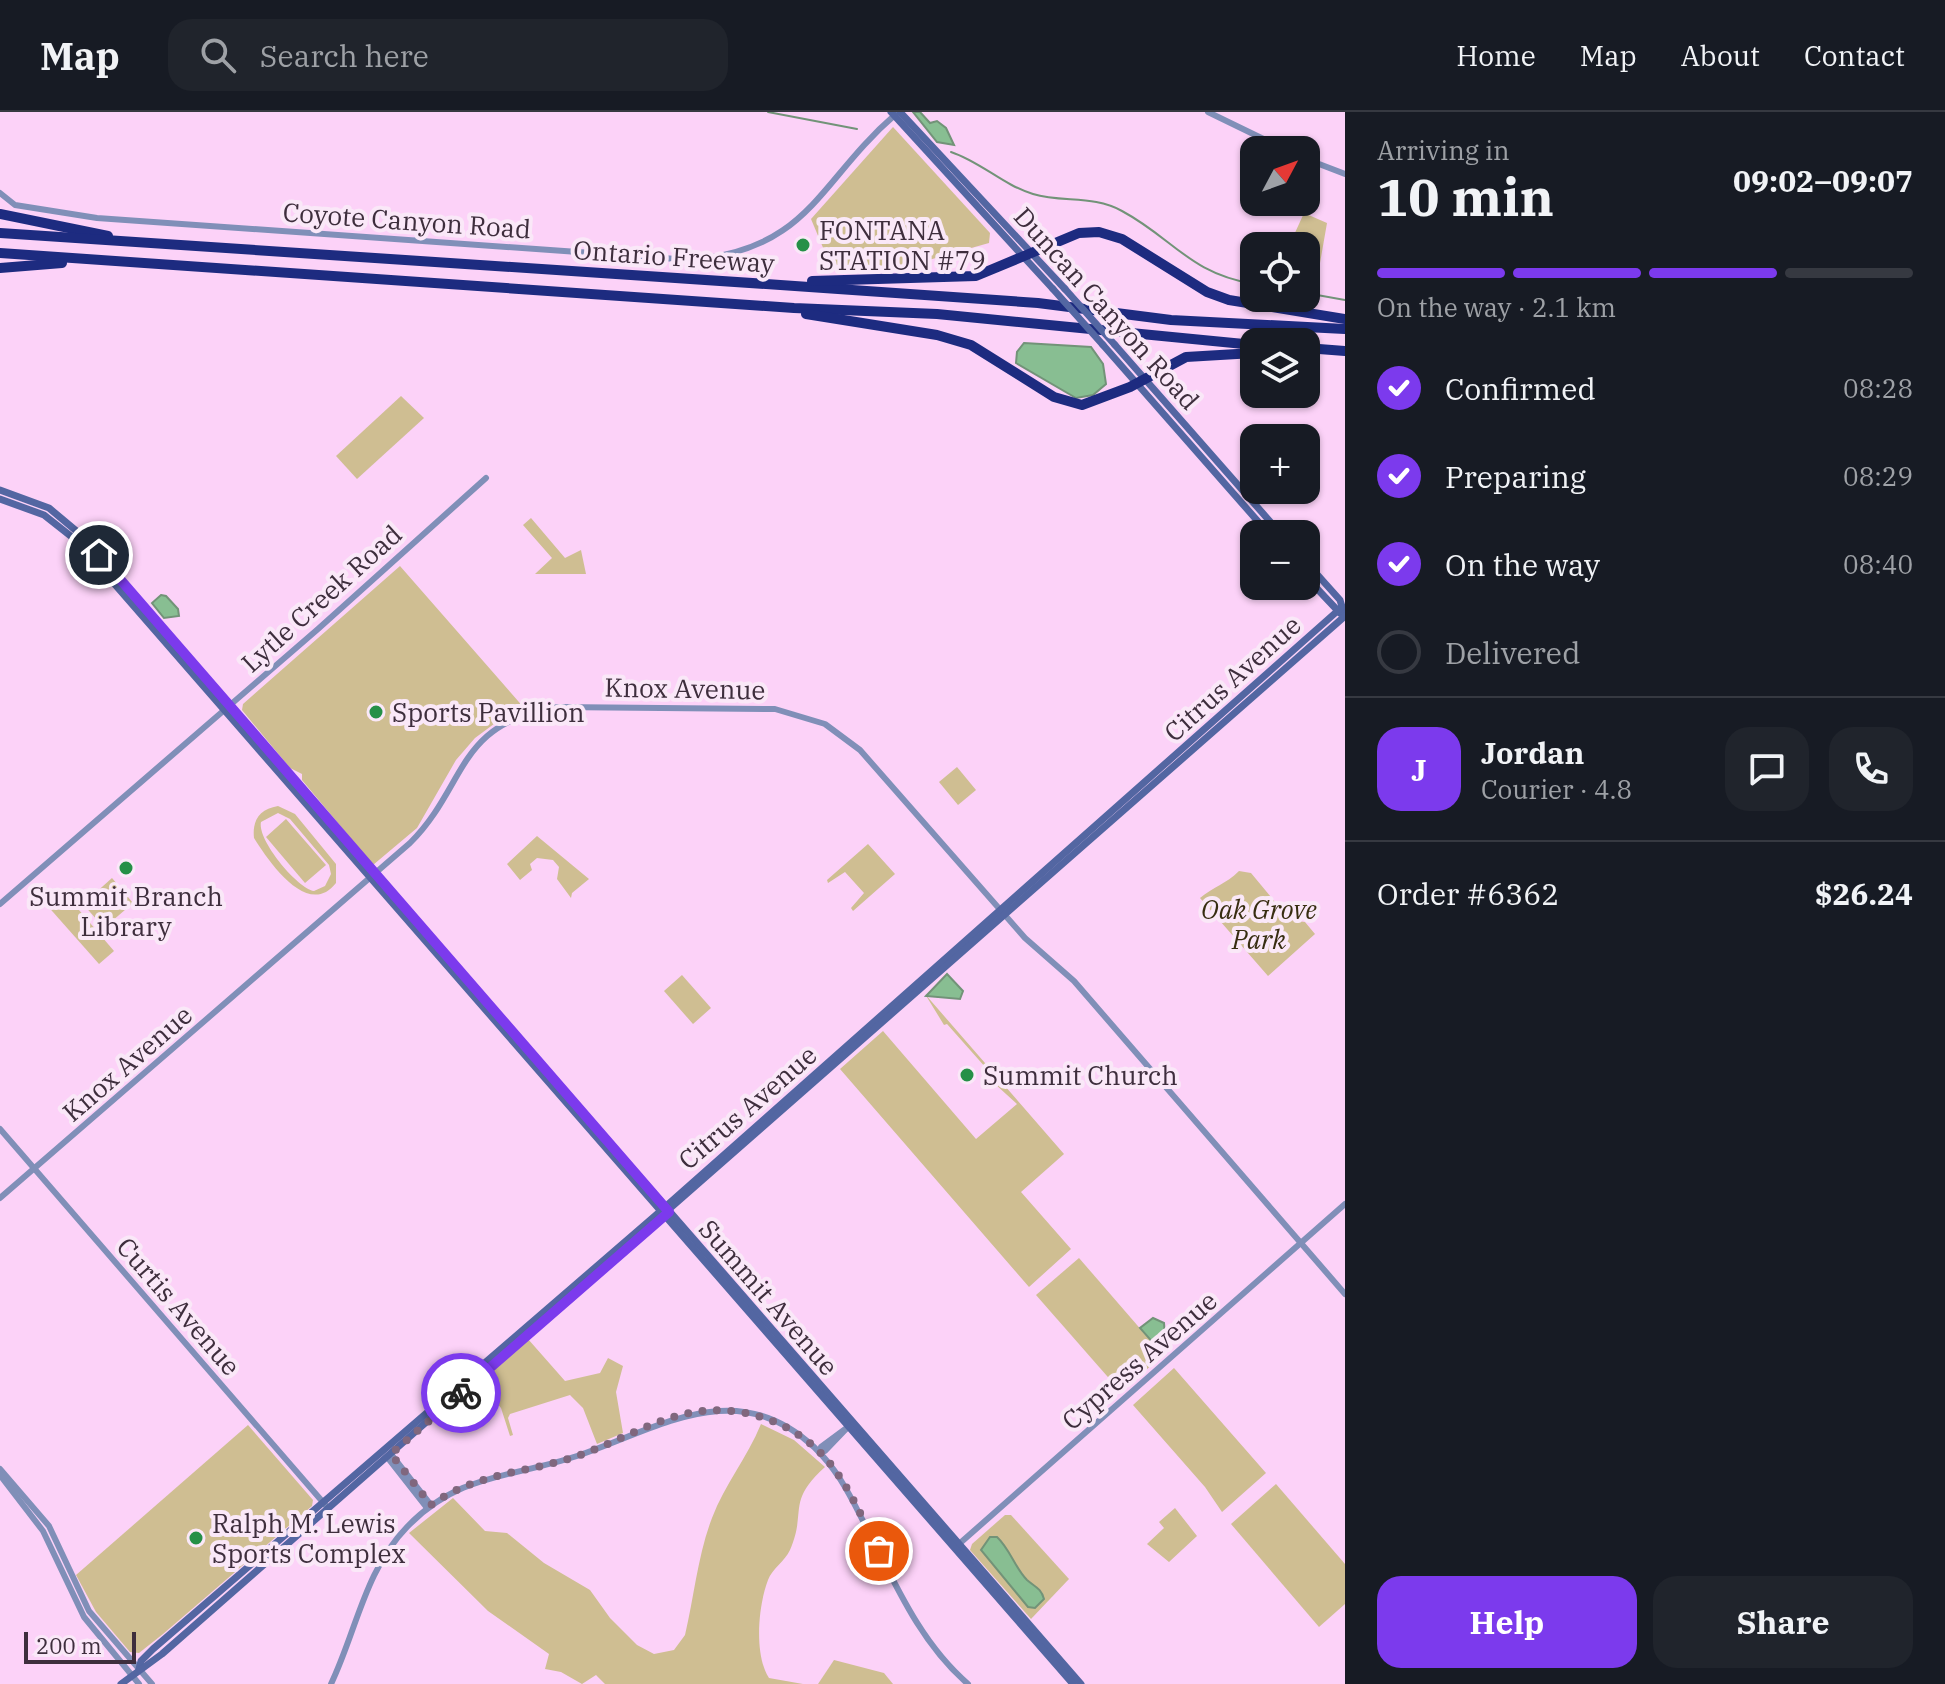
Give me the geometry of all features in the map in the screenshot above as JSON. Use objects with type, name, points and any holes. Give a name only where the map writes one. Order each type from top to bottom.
[{"type":"highway","points":[[0,214],[103,234],[125,242]]},
{"type":"highway","points":[[766,284],[976,276],[1079,233],[1099,232],[1122,239],[1207,292],[1229,300],[1345,319]]},
{"type":"highway","name":"Ontario Freeway","points":[[0,233],[1038,303],[1171,320],[1345,329]]},
{"type":"highway","name":"Ontario Freeway","points":[[0,253],[1020,321],[1240,344]]},
{"type":"highway","points":[[0,268],[93,259]]},
{"type":"highway","points":[[794,308],[810,315],[937,335],[971,345],[1054,397],[1072,404],[1095,403],[1200,354],[1240,353]]},
{"type":"highway","points":[[1320,351],[1345,352]]},
{"type":"main road","name":"Duncan Canyon Road","points":[[896,113],[1115,345],[1141,381],[1257,520]]},
{"type":"main road","name":"Duncan Canyon Road","points":[[1029,256],[1053,289],[1103,345],[1141,381],[1268,520]]},
{"type":"main road","name":"Summit Avenue","points":[[0,490],[39,503],[66,520],[1073,1684]]},
{"type":"main road","name":"Summit Avenue","points":[[0,499],[32,508],[72,535],[227,708]]},
{"type":"main road","points":[[1320,581],[1343,612]]},
{"type":"main road","points":[[1320,590],[1343,612]]},
{"type":"main road","name":"Citrus Avenue","points":[[121,1684],[135,1672],[142,1659],[326,1506],[664,1212],[1343,612]]},
{"type":"main road","name":"Summit Avenue","points":[[664,1212],[1081,1684]]},
{"type":"street","points":[[1208,112],[1257,136]]},
{"type":"street","name":"Coyote Canyon Road","points":[[1,196],[15,205],[97,218],[691,260],[742,251],[790,226],[821,199],[869,139],[896,113]]},
{"type":"street","points":[[1320,164],[1345,174]]},
{"type":"street","name":"Lytle Creek Road","points":[[0,904],[486,478]]},
{"type":"street","name":"Knox Avenue","points":[[0,1198],[425,828],[473,749],[517,718],[547,708],[575,706],[775,709],[816,720],[853,742],[1032,945],[1074,981],[1345,1294]]},
{"type":"street","name":"Curtis Avenue","points":[[0,1129],[326,1506]]},
{"type":"street","name":"Cypress Avenue","points":[[959,1544],[1345,1204]]},
{"type":"street","points":[[331,1684],[376,1569],[402,1531],[429,1507],[479,1479],[577,1456],[664,1421],[702,1411],[729,1411],[767,1419],[798,1435],[819,1452],[842,1482],[919,1627],[968,1684]]},
{"type":"street","points":[[819,1452],[848,1427]]},
{"type":"street","points":[[386,1453],[429,1507]]},
{"type":"street","points":[[0,1472],[39,1512],[56,1539],[83,1602],[135,1672],[139,1684]]},
{"type":"street","points":[[135,1672],[152,1684]]},
{"type":"green space","points":[[893,127],[990,233],[989,243],[918,263],[842,271],[824,250],[811,219]]},
{"type":"green space","points":[[1303,216],[1327,223],[1320,263],[1320,232],[1295,232]]},
{"type":"green space","points":[[401,396],[424,418],[357,479],[336,456]]},
{"type":"green space","points":[[531,518],[565,558],[581,550],[586,574],[535,574],[552,558],[523,525]]},
{"type":"green space","points":[[400,566],[525,709],[498,721],[475,738],[456,760],[417,828],[373,865],[302,780],[302,774],[290,768],[242,710],[243,704]]},
{"type":"green space","points":[[957,767],[976,790],[958,805],[939,782]]},
{"type":"green space","points":[[278,806],[295,814],[336,864],[336,883],[325,892],[313,895],[290,883],[254,838],[258,816]],"holes":[[[278,813],[290,819],[329,865],[331,874],[325,886],[314,891],[289,873],[261,830],[261,822]]]},
{"type":"green space","points":[[286,819],[326,865],[305,883],[266,837]]},
{"type":"green space","points":[[537,836],[589,879],[572,893],[571,898],[557,879],[559,867],[553,860],[537,858],[530,864],[532,870],[520,880],[507,864]]},
{"type":"green space","points":[[868,844],[895,874],[853,911],[851,908],[864,893],[845,872],[828,883],[827,880]]},
{"type":"green space","name":"Oak Grove Park","points":[[1239,871],[1251,873],[1290,920],[1305,922],[1315,934],[1268,976],[1200,898]]},
{"type":"green space","points":[[112,878],[133,903],[104,928],[83,904]]},
{"type":"green space","points":[[61,889],[114,951],[99,964],[45,903]]},
{"type":"green space","points":[[682,975],[711,1008],[693,1024],[664,991]]},
{"type":"green space","points":[[925,994],[1064,1154],[1021,1192],[1071,1249],[1029,1287],[840,1069],[883,1031],[976,1139],[1017,1104],[995,1084],[994,1077],[947,1024],[944,1025]]},
{"type":"green space","points":[[1079,1258],[1163,1355],[1121,1392],[1036,1295]]},
{"type":"green space","points":[[528,1339],[565,1381],[600,1373],[608,1358],[623,1366],[616,1392],[623,1433],[597,1444],[583,1408],[570,1395],[510,1414],[508,1418],[513,1435],[510,1436],[501,1408],[479,1382]]},
{"type":"green space","points":[[1174,1368],[1266,1473],[1222,1512],[1205,1487],[1133,1405]]},
{"type":"green space","points":[[761,1424],[794,1440],[825,1467],[801,1498],[795,1537],[788,1554],[768,1580],[760,1616],[759,1644],[769,1678],[803,1684],[605,1684],[596,1675],[582,1684],[561,1672],[545,1669],[549,1654],[488,1611],[409,1533],[453,1498],[485,1531],[507,1533],[544,1563],[590,1590],[610,1618],[637,1645],[654,1654],[674,1650],[685,1635],[712,1518]]},
{"type":"green space","name":"Ralph M. Lewis Sports Complex","points":[[248,1425],[313,1500],[312,1506],[163,1634],[139,1653],[130,1652],[96,1612],[76,1575]]},
{"type":"green space","points":[[1276,1484],[1345,1564],[1345,1604],[1319,1627],[1231,1524]]},
{"type":"green space","points":[[1175,1508],[1197,1536],[1169,1562],[1147,1544],[1164,1528],[1159,1522]]},
{"type":"green space","points":[[1005,1515],[1011,1515],[1069,1579],[1031,1619],[970,1550],[972,1544]]},
{"type":"green space","points":[[834,1660],[884,1673],[893,1684],[818,1684]]},
{"type":"shaded area","points":[[913,112],[920,112],[930,123],[937,121],[946,128],[954,145],[937,142]]},
{"type":"shaded area","points":[[1024,343],[1091,347],[1103,364],[1106,384],[1093,395],[1076,398],[1016,363],[1017,352]]},
{"type":"shaded area","points":[[161,595],[166,596],[178,609],[179,616],[164,618],[152,603]]},
{"type":"shaded area","points":[[947,974],[963,991],[960,999],[926,996]]},
{"type":"shaded area","points":[[1153,1318],[1164,1323],[1166,1350],[1162,1353],[1140,1328]]},
{"type":"shaded area","points":[[990,1537],[997,1537],[1002,1542],[1023,1575],[1041,1592],[1044,1599],[1035,1608],[1028,1607],[981,1550]]},
{"type":"waterway","points":[[768,112],[857,129]]},
{"type":"waterway","points":[[951,152],[1033,194],[1111,206],[1140,222],[1197,263],[1240,281]]},
{"type":"waterway","points":[[1320,296],[1345,300]]},
{"type":"way so far","points":[[461,1393],[391,1454],[431,1505],[448,1493],[479,1479],[577,1456],[677,1416],[702,1411],[729,1411],[778,1423],[812,1445],[838,1475],[879,1551]]},
{"type":"place","name":"FONTANA STATION #79","points":[[803,245]]},
{"type":"place","name":"Sports Pavillion","points":[[376,712]]},
{"type":"place","name":"Summit Branch Library","points":[[126,868]]},
{"type":"place","name":"Summit Church","points":[[967,1075]]},
{"type":"place","name":"Ralph M. Lewis Sports Complex","points":[[196,1538]]},
{"type":"route","points":[[99,555],[669,1212],[461,1393]]}]
